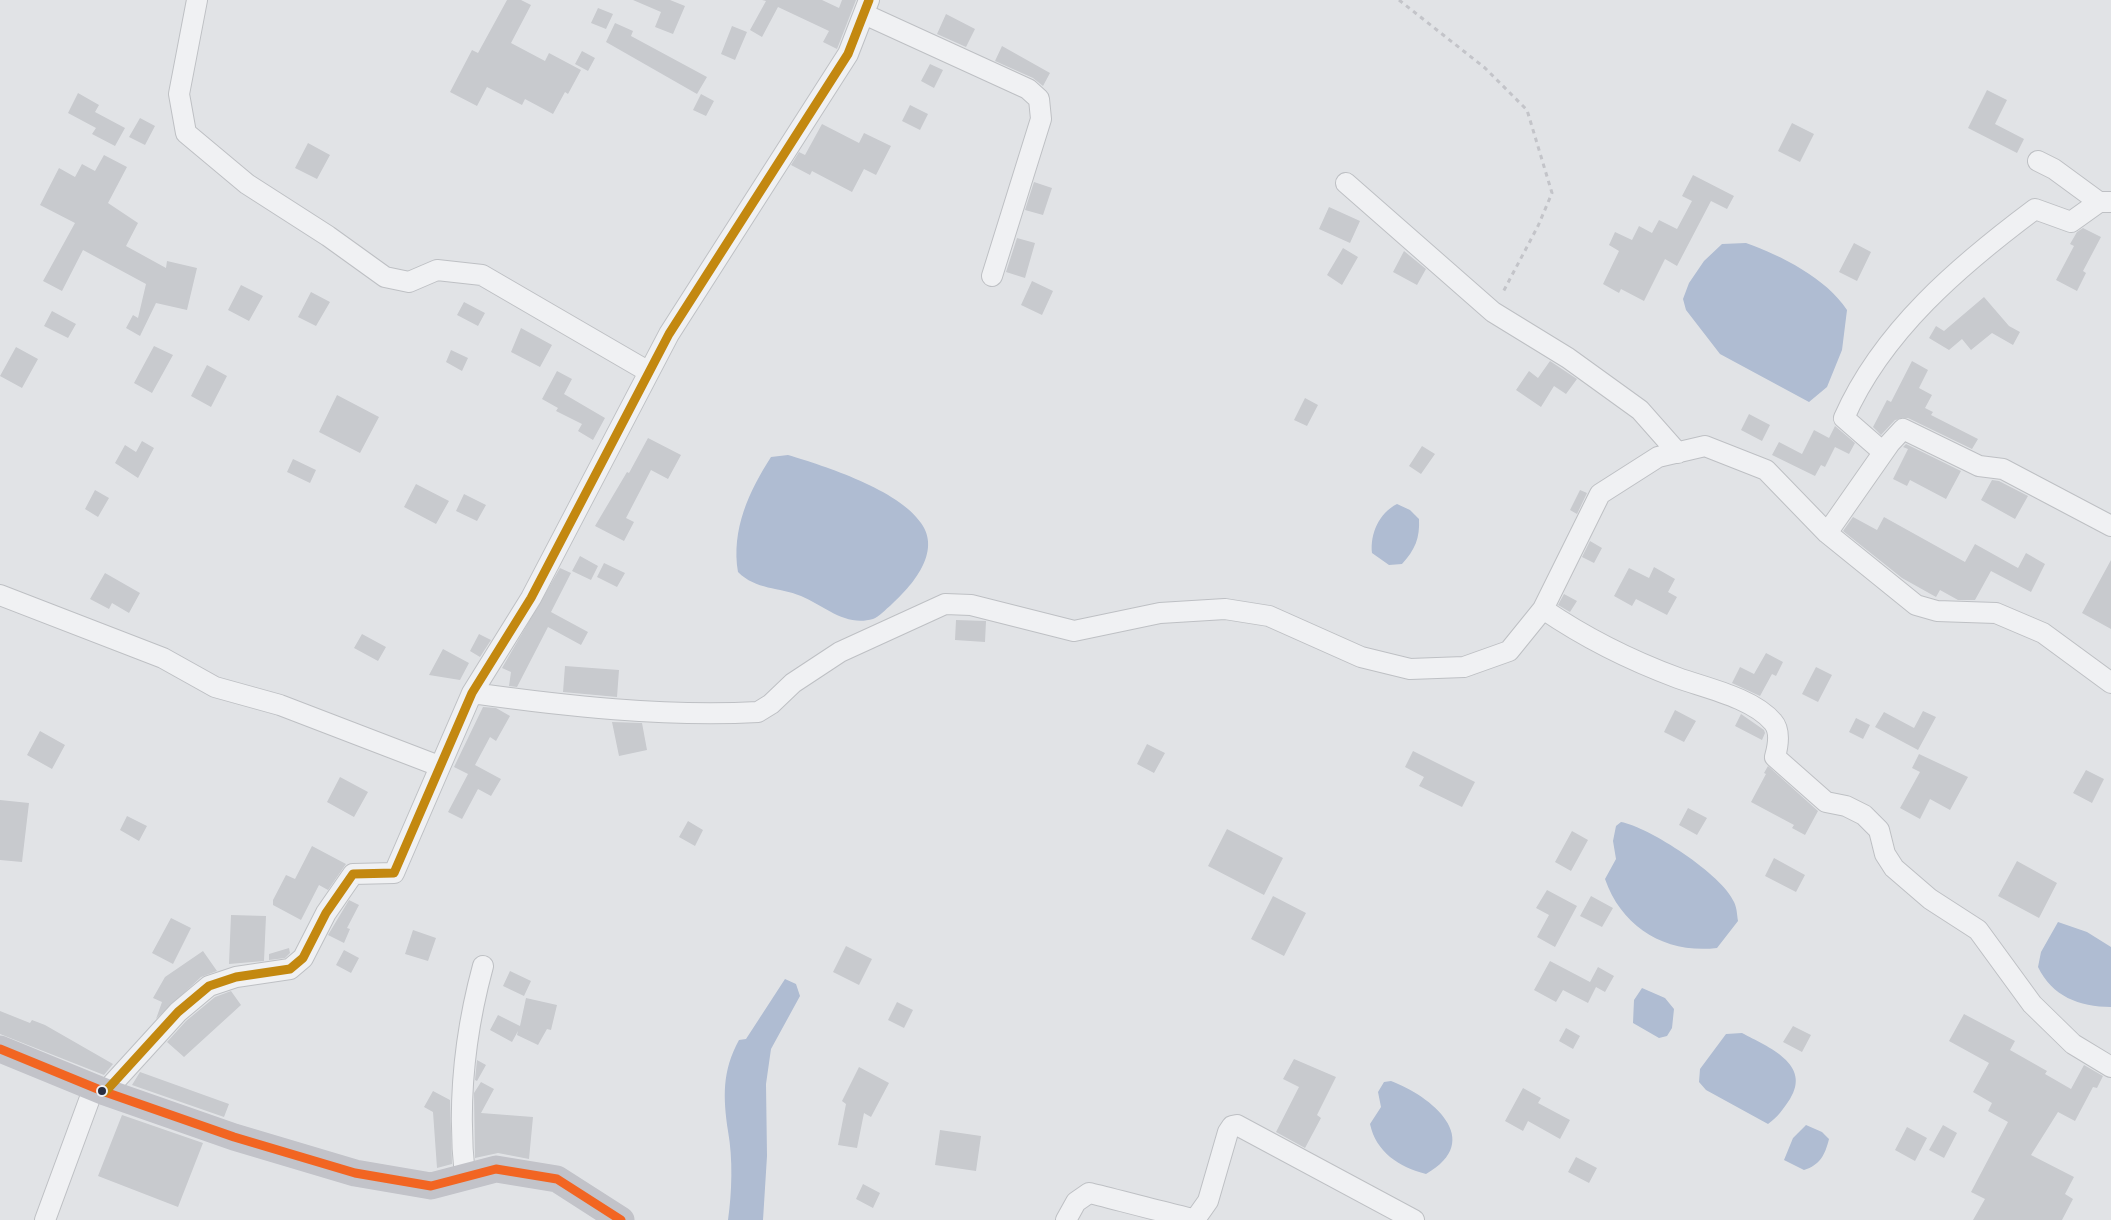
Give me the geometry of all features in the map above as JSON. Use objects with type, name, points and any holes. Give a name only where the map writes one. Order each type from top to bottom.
[{"type":"main road","points":[[0,1049],[100,1089],[234,1137],[356,1173],[431,1186],[496,1169],[557,1179],[621,1220]]},
{"type":"street","points":[[197,0],[179,94],[186,133],[247,184],[328,236],[385,277],[409,282],[437,270],[482,275],[649,372]]},
{"type":"street","points":[[45,1220],[100,1089],[178,1012],[209,986],[236,977],[291,969],[303,958],[326,913],[353,874],[394,873],[472,693],[531,598],[669,334],[848,54],[867,7],[1028,89],[1039,99],[1041,119],[992,276]]},
{"type":"street","points":[[1883,452],[1844,418],[1855,393],[1883,352],[1929,299],[1985,247],[2035,209],[2071,222],[2105,202],[2038,161]]},
{"type":"street","points":[[1346,183],[1493,312],[1568,358],[1640,410],[1678,453]]},
{"type":"street","points":[[1827,533],[1883,452],[1903,429],[1979,466],[2003,469],[2111,526]]},
{"type":"street","points":[[472,693],[533,702],[631,709],[758,712],[771,704],[793,682],[840,652],[945,604],[971,605],[1074,631],[1160,613],[1225,609],[1269,616],[1361,657],[1410,669],[1464,667],[1509,651],[1543,609],[1600,494],[1658,457],[1705,446],[1766,470],[1827,533],[1916,605],[1937,611],[1996,613],[2043,633],[2111,684]]},
{"type":"street","points":[[0,595],[163,658],[215,687],[279,705],[439,766]]},
{"type":"street","points":[[1543,609],[1630,658],[1678,678],[1720,691],[1772,720],[1778,728],[1775,757],[1826,802],[1846,806],[1864,814],[1879,830],[1886,854],[1894,868],[1930,899],[1978,930],[2032,1004],[2073,1044],[2111,1067]]},
{"type":"street","points":[[465,1177],[462,1151],[464,1048],[483,966]]},
{"type":"street","points":[[1066,1220],[1076,1202],[1089,1193],[1154,1208],[1179,1217],[1196,1218],[1208,1201],[1228,1132],[1232,1126],[1237,1125],[1414,1220]]},
{"type":"path","points":[[1399,0],[1485,68],[1527,110],[1543,158],[1552,193],[1538,226],[1493,312]]},
{"type":"water","points":[[1746,243],[1774,254],[1802,269],[1838,298],[1847,310],[1842,350],[1827,387],[1809,402],[1720,354],[1686,310],[1683,299],[1689,283],[1704,261],[1722,244]]},
{"type":"water","points":[[788,455],[841,473],[879,490],[910,511],[927,534],[928,545],[922,568],[908,588],[875,618],[863,621],[844,618],[801,596],[752,582],[738,572],[737,541],[749,497],[771,457]]},
{"type":"water","points":[[1397,504],[1410,510],[1419,519],[1419,532],[1413,549],[1402,564],[1389,565],[1372,553],[1372,546],[1374,532],[1381,518]]},
{"type":"water","points":[[1621,822],[1666,842],[1701,866],[1727,891],[1735,904],[1738,921],[1717,948],[1680,947],[1664,942],[1634,924],[1622,911],[1605,879],[1616,859],[1613,841],[1616,826]]},
{"type":"water","points":[[2058,922],[2087,932],[2111,947],[2111,1007],[2088,1005],[2068,998],[2044,977],[2038,967],[2041,952]]},
{"type":"water","points":[[785,979],[796,984],[800,996],[771,1049],[766,1084],[767,1156],[763,1220],[728,1220],[731,1153],[725,1107],[725,1084],[729,1063],[739,1040],[746,1039]]},
{"type":"water","points":[[1642,988],[1665,998],[1674,1009],[1672,1028],[1667,1036],[1659,1038],[1633,1023],[1634,1000]]},
{"type":"water","points":[[1742,1033],[1764,1044],[1784,1058],[1791,1066],[1795,1076],[1795,1087],[1790,1099],[1778,1116],[1768,1124],[1706,1090],[1699,1082],[1700,1069],[1726,1034]]},
{"type":"water","points":[[1391,1081],[1422,1097],[1435,1108],[1446,1120],[1452,1134],[1451,1147],[1443,1161],[1426,1174],[1390,1157],[1377,1143],[1373,1134],[1370,1124],[1381,1107],[1378,1092],[1384,1082]]},
{"type":"water","points":[[1806,1125],[1822,1132],[1829,1139],[1821,1159],[1804,1170],[1784,1160],[1793,1138]]},
{"type":"building","points":[[507,0],[521,0],[531,5],[511,43],[545,61],[549,53],[581,70],[568,94],[565,92],[553,114],[525,99],[522,105],[487,87],[477,106],[450,92],[472,50],[478,53]]},
{"type":"building","points":[[633,0],[670,0],[685,6],[673,34],[655,27],[661,12]]},
{"type":"building","points":[[762,0],[822,0],[839,8],[842,0],[856,0],[837,49],[823,42],[829,31],[778,7],[762,37],[750,30],[766,1]]},
{"type":"building","points":[[598,8],[613,14],[606,29],[591,23]]},
{"type":"building","points":[[946,14],[975,29],[966,47],[937,34]]},
{"type":"building","points":[[615,23],[633,31],[631,36],[707,77],[697,94],[606,42]]},
{"type":"building","points":[[732,26],[747,32],[735,60],[721,54]]},
{"type":"building","points":[[1002,46],[1050,73],[1043,86],[1033,78],[995,61]]},
{"type":"building","points":[[582,51],[595,58],[588,71],[575,64]]},
{"type":"building","points":[[930,64],[943,70],[934,88],[921,81]]},
{"type":"building","points":[[1987,90],[2007,100],[1995,124],[2024,139],[2017,153],[1968,128]]},
{"type":"building","points":[[78,93],[99,105],[95,112],[125,128],[115,146],[92,134],[96,128],[68,113]]},
{"type":"building","points":[[701,94],[714,101],[706,116],[693,110]]},
{"type":"building","points":[[910,105],[928,114],[920,130],[902,121]]},
{"type":"building","points":[[140,118],[155,126],[145,145],[129,137]]},
{"type":"building","points":[[1792,123],[1814,134],[1800,162],[1778,151]]},
{"type":"building","points":[[822,124],[859,143],[864,133],[891,146],[876,175],[864,169],[852,192],[812,171],[810,175],[791,165],[799,152],[805,155]]},
{"type":"building","points":[[308,143],[330,155],[317,179],[295,168]]},
{"type":"building","points":[[104,155],[127,167],[108,203],[138,223],[126,246],[166,268],[167,261],[197,268],[187,310],[156,303],[140,336],[126,328],[133,315],[138,318],[146,284],[83,250],[62,291],[43,281],[75,223],[40,205],[59,168],[75,177],[82,164],[95,171]]},
{"type":"building","points":[[1693,175],[1734,196],[1727,209],[1711,201],[1677,266],[1665,259],[1644,301],[1621,289],[1619,293],[1603,284],[1619,251],[1609,245],[1615,232],[1632,240],[1639,226],[1652,233],[1659,220],[1677,229],[1692,201],[1682,196]]},
{"type":"building","points":[[1034,182],[1052,188],[1043,215],[1025,210]]},
{"type":"building","points":[[1329,207],[1360,221],[1350,243],[1319,229]]},
{"type":"building","points":[[2083,228],[2101,237],[2083,271],[2086,273],[2077,291],[2056,280],[2074,246],[2070,244],[2077,232]]},
{"type":"building","points":[[1017,238],[1035,243],[1025,278],[1006,272]]},
{"type":"building","points":[[1854,243],[1871,252],[1857,281],[1839,272]]},
{"type":"building","points":[[1343,248],[1358,257],[1342,285],[1327,275]]},
{"type":"building","points":[[1404,251],[1426,269],[1417,285],[1393,272]]},
{"type":"building","points":[[1032,281],[1053,291],[1042,315],[1021,305]]},
{"type":"building","points":[[241,285],[263,296],[249,321],[228,310]]},
{"type":"building","points":[[311,292],[330,302],[316,326],[298,317]]},
{"type":"building","points":[[1984,297],[2009,326],[2020,332],[2013,345],[1992,333],[1971,350],[1962,339],[1949,350],[1929,338],[1936,326],[1944,331]]},
{"type":"building","points":[[464,302],[485,313],[478,326],[457,315]]},
{"type":"building","points":[[52,311],[76,324],[68,338],[44,326]]},
{"type":"building","points":[[521,328],[552,345],[540,367],[511,352]]},
{"type":"building","points":[[154,346],[173,355],[152,393],[134,383]]},
{"type":"building","points":[[16,347],[38,359],[22,388],[0,376]]},
{"type":"building","points":[[451,350],[468,358],[462,371],[446,362]]},
{"type":"building","points":[[1550,361],[1577,379],[1566,394],[1554,386],[1541,407],[1516,390],[1529,371],[1538,378]]},
{"type":"building","points":[[1912,361],[1928,370],[1919,388],[1932,395],[1925,408],[1933,412],[1931,415],[1978,439],[1972,449],[1908,418],[1895,420],[1881,435],[1873,427],[1887,400],[1891,402]]},
{"type":"building","points":[[207,365],[227,376],[211,407],[191,396]]},
{"type":"building","points":[[557,371],[572,379],[564,394],[605,418],[593,440],[578,431],[582,424],[556,411],[558,408],[542,399]]},
{"type":"building","points":[[337,395],[379,417],[360,453],[319,432]]},
{"type":"building","points":[[1305,398],[1318,405],[1307,426],[1294,420]]},
{"type":"building","points":[[1749,414],[1770,425],[1762,441],[1741,430]]},
{"type":"building","points":[[1835,426],[1855,443],[1849,454],[1835,447],[1825,467],[1821,465],[1815,476],[1772,455],[1779,442],[1802,454],[1814,430],[1829,438]]},
{"type":"building","points":[[648,438],[681,455],[668,479],[651,470],[626,518],[634,522],[624,541],[595,526]]},
{"type":"building","points":[[142,441],[154,448],[138,478],[115,463],[125,445],[136,452]]},
{"type":"building","points":[[1906,444],[1961,471],[1946,499],[1910,480],[1907,486],[1893,479],[1908,449],[1903,447]]},
{"type":"building","points":[[1422,446],[1435,454],[1421,474],[1409,466]]},
{"type":"building","points":[[293,459],[316,470],[310,483],[287,472]]},
{"type":"building","points":[[1992,480],[1999,481],[2028,496],[2015,519],[1981,500]]},
{"type":"building","points":[[416,484],[449,501],[436,524],[404,507]]},
{"type":"building","points":[[95,490],[109,498],[98,517],[85,509]]},
{"type":"building","points":[[1580,490],[1587,493],[1577,514],[1570,510]]},
{"type":"building","points":[[464,494],[486,505],[477,521],[456,511]]},
{"type":"building","points":[[1853,517],[1877,530],[1884,517],[1965,562],[1975,544],[2018,568],[2026,553],[2045,564],[2031,592],[1991,571],[1975,600],[1958,600],[1940,590],[1936,597],[1902,578],[1843,531]]},
{"type":"building","points":[[1590,541],[1602,548],[1594,563],[1582,557]]},
{"type":"building","points":[[580,556],[598,566],[591,580],[572,571]]},
{"type":"building","points":[[2111,560],[2111,629],[2082,613]]},
{"type":"building","points":[[604,563],[625,573],[617,587],[597,577]]},
{"type":"building","points":[[1654,567],[1675,579],[1668,592],[1677,597],[1667,615],[1636,599],[1632,606],[1614,596],[1629,568],[1649,578]]},
{"type":"building","points":[[560,568],[571,573],[551,612],[588,632],[581,645],[548,627],[517,687],[509,686],[511,672],[502,668]]},
{"type":"building","points":[[105,573],[140,593],[129,613],[112,603],[109,609],[90,599]]},
{"type":"building","points":[[1564,594],[1577,601],[1570,612],[1558,605]]},
{"type":"building","points":[[956,620],[986,621],[985,642],[955,640]]},
{"type":"building","points":[[362,634],[386,647],[378,661],[354,648]]},
{"type":"building","points":[[479,634],[491,640],[480,657],[470,651]]},
{"type":"building","points":[[443,649],[469,663],[460,680],[429,675]]},
{"type":"building","points":[[1766,653],[1783,662],[1776,676],[1772,674],[1760,696],[1732,683],[1740,667],[1754,674]]},
{"type":"building","points":[[565,666],[619,670],[617,697],[563,692]]},
{"type":"building","points":[[1816,667],[1832,675],[1818,702],[1802,694]]},
{"type":"building","points":[[483,707],[496,708],[510,716],[496,741],[490,737],[475,765],[501,779],[491,796],[478,789],[462,819],[448,812],[468,774],[454,767]]},
{"type":"building","points":[[1675,710],[1696,721],[1684,742],[1664,732]]},
{"type":"building","points":[[1923,711],[1936,717],[1918,750],[1875,727],[1884,712],[1914,728]]},
{"type":"building","points":[[1741,714],[1764,730],[1762,740],[1735,726]]},
{"type":"building","points":[[1856,718],[1870,725],[1863,739],[1849,732]]},
{"type":"building","points":[[612,722],[642,723],[647,750],[619,756]]},
{"type":"building","points":[[40,731],[65,745],[52,769],[27,755]]},
{"type":"building","points":[[1147,744],[1165,753],[1154,773],[1137,764]]},
{"type":"building","points":[[1413,751],[1475,782],[1462,807],[1419,786],[1424,777],[1405,767]]},
{"type":"building","points":[[1919,754],[1968,777],[1950,810],[1930,799],[1920,819],[1900,808],[1920,772],[1912,768]]},
{"type":"building","points":[[1768,766],[1818,811],[1805,835],[1792,828],[1794,825],[1751,802]]},
{"type":"building","points":[[2086,770],[2104,779],[2092,803],[2073,793]]},
{"type":"building","points":[[340,777],[368,792],[354,817],[327,802]]},
{"type":"building","points":[[0,800],[29,803],[22,862],[0,860]]},
{"type":"building","points":[[1688,808],[1707,818],[1697,835],[1679,825]]},
{"type":"building","points":[[127,816],[147,826],[139,841],[120,830]]},
{"type":"building","points":[[688,821],[703,830],[695,846],[679,837]]},
{"type":"building","points":[[1227,829],[1283,858],[1264,895],[1208,866]]},
{"type":"building","points":[[1572,831],[1588,840],[1571,871],[1555,862]]},
{"type":"building","points":[[312,846],[346,864],[328,890],[319,885],[301,920],[273,905],[273,900],[286,875],[295,879]]},
{"type":"building","points":[[1774,858],[1805,875],[1796,892],[1765,876]]},
{"type":"building","points":[[2017,861],[2057,883],[2039,918],[1998,896]]},
{"type":"building","points":[[1547,890],[1577,906],[1555,947],[1537,937],[1549,915],[1536,908]]},
{"type":"building","points":[[1273,896],[1306,913],[1284,956],[1251,939]]},
{"type":"building","points":[[1591,896],[1613,908],[1602,927],[1580,916]]},
{"type":"building","points":[[349,900],[359,905],[347,928],[350,929],[344,943],[328,935]]},
{"type":"building","points":[[231,915],[266,916],[264,961],[229,964]]},
{"type":"building","points":[[171,918],[191,928],[173,964],[152,953]]},
{"type":"building","points":[[413,930],[436,938],[428,961],[405,954]]},
{"type":"building","points":[[846,946],[872,959],[859,985],[833,972]]},
{"type":"building","points":[[289,948],[290,953],[285,958],[269,960],[269,954]]},
{"type":"building","points":[[344,950],[359,958],[351,973],[336,965]]},
{"type":"building","points":[[203,951],[217,971],[201,977],[156,1019],[162,1002],[153,998],[165,977]]},
{"type":"building","points":[[1550,961],[1590,982],[1598,967],[1614,976],[1605,992],[1596,987],[1588,1003],[1563,990],[1556,1002],[1534,990]]},
{"type":"building","points":[[510,971],[531,981],[524,996],[503,986]]},
{"type":"building","points":[[231,991],[241,1005],[184,1057],[167,1042],[186,1021],[215,997]]},
{"type":"building","points":[[526,998],[557,1005],[551,1030],[547,1029],[538,1045],[517,1035],[518,1031],[512,1042],[490,1030],[498,1015],[520,1026]]},
{"type":"building","points":[[897,1002],[913,1010],[904,1028],[888,1020]]},
{"type":"building","points":[[0,1011],[30,1023],[32,1020],[45,1025],[113,1064],[104,1075],[0,1034]]},
{"type":"building","points":[[1964,1014],[2015,1041],[2010,1050],[2047,1071],[2045,1074],[2071,1089],[2084,1065],[2103,1076],[2097,1088],[2093,1087],[2075,1121],[2058,1112],[2031,1155],[2074,1177],[2065,1194],[2073,1199],[2062,1220],[1973,1220],[1985,1199],[1971,1192],[2008,1122],[1988,1111],[1992,1103],[1973,1092],[1989,1063],[1949,1041]]},
{"type":"building","points":[[1793,1026],[1811,1035],[1802,1052],[1783,1042]]},
{"type":"building","points":[[1566,1028],[1580,1036],[1573,1049],[1559,1041]]},
{"type":"building","points":[[1294,1059],[1336,1077],[1317,1115],[1321,1118],[1305,1148],[1276,1132],[1299,1087],[1283,1079]]},
{"type":"building","points":[[477,1060],[486,1065],[477,1081],[475,1080]]},
{"type":"building","points":[[859,1067],[889,1083],[871,1117],[864,1113],[857,1148],[838,1145],[846,1104],[842,1101]]},
{"type":"building","points":[[140,1072],[229,1104],[224,1117],[132,1085]]},
{"type":"building","points":[[481,1082],[494,1089],[481,1113],[533,1117],[529,1159],[498,1153],[475,1158],[474,1093]]},
{"type":"building","points":[[1523,1088],[1541,1098],[1538,1103],[1570,1120],[1560,1139],[1528,1121],[1523,1131],[1505,1121]]},
{"type":"building","points":[[433,1091],[450,1100],[452,1164],[437,1168],[433,1112],[424,1107]]},
{"type":"building","points":[[122,1115],[203,1143],[178,1207],[98,1176]]},
{"type":"building","points":[[1943,1125],[1957,1133],[1944,1158],[1929,1150]]},
{"type":"building","points":[[1907,1127],[1927,1138],[1915,1161],[1895,1150]]},
{"type":"building","points":[[940,1130],[981,1136],[976,1171],[935,1165]]},
{"type":"building","points":[[1576,1157],[1597,1168],[1589,1183],[1568,1172]]},
{"type":"building","points":[[863,1184],[880,1193],[873,1208],[856,1199]]},
{"type":"transit line","points":[[105,1092],[178,1012],[209,986],[236,977],[290,969],[303,958],[326,913],[353,874],[394,873],[472,693],[531,598],[669,334],[848,54],[869,0]]},
{"type":"transit line","points":[[0,1049],[105,1092],[234,1137],[355,1173],[431,1186],[496,1169],[557,1179],[621,1220]]}]
